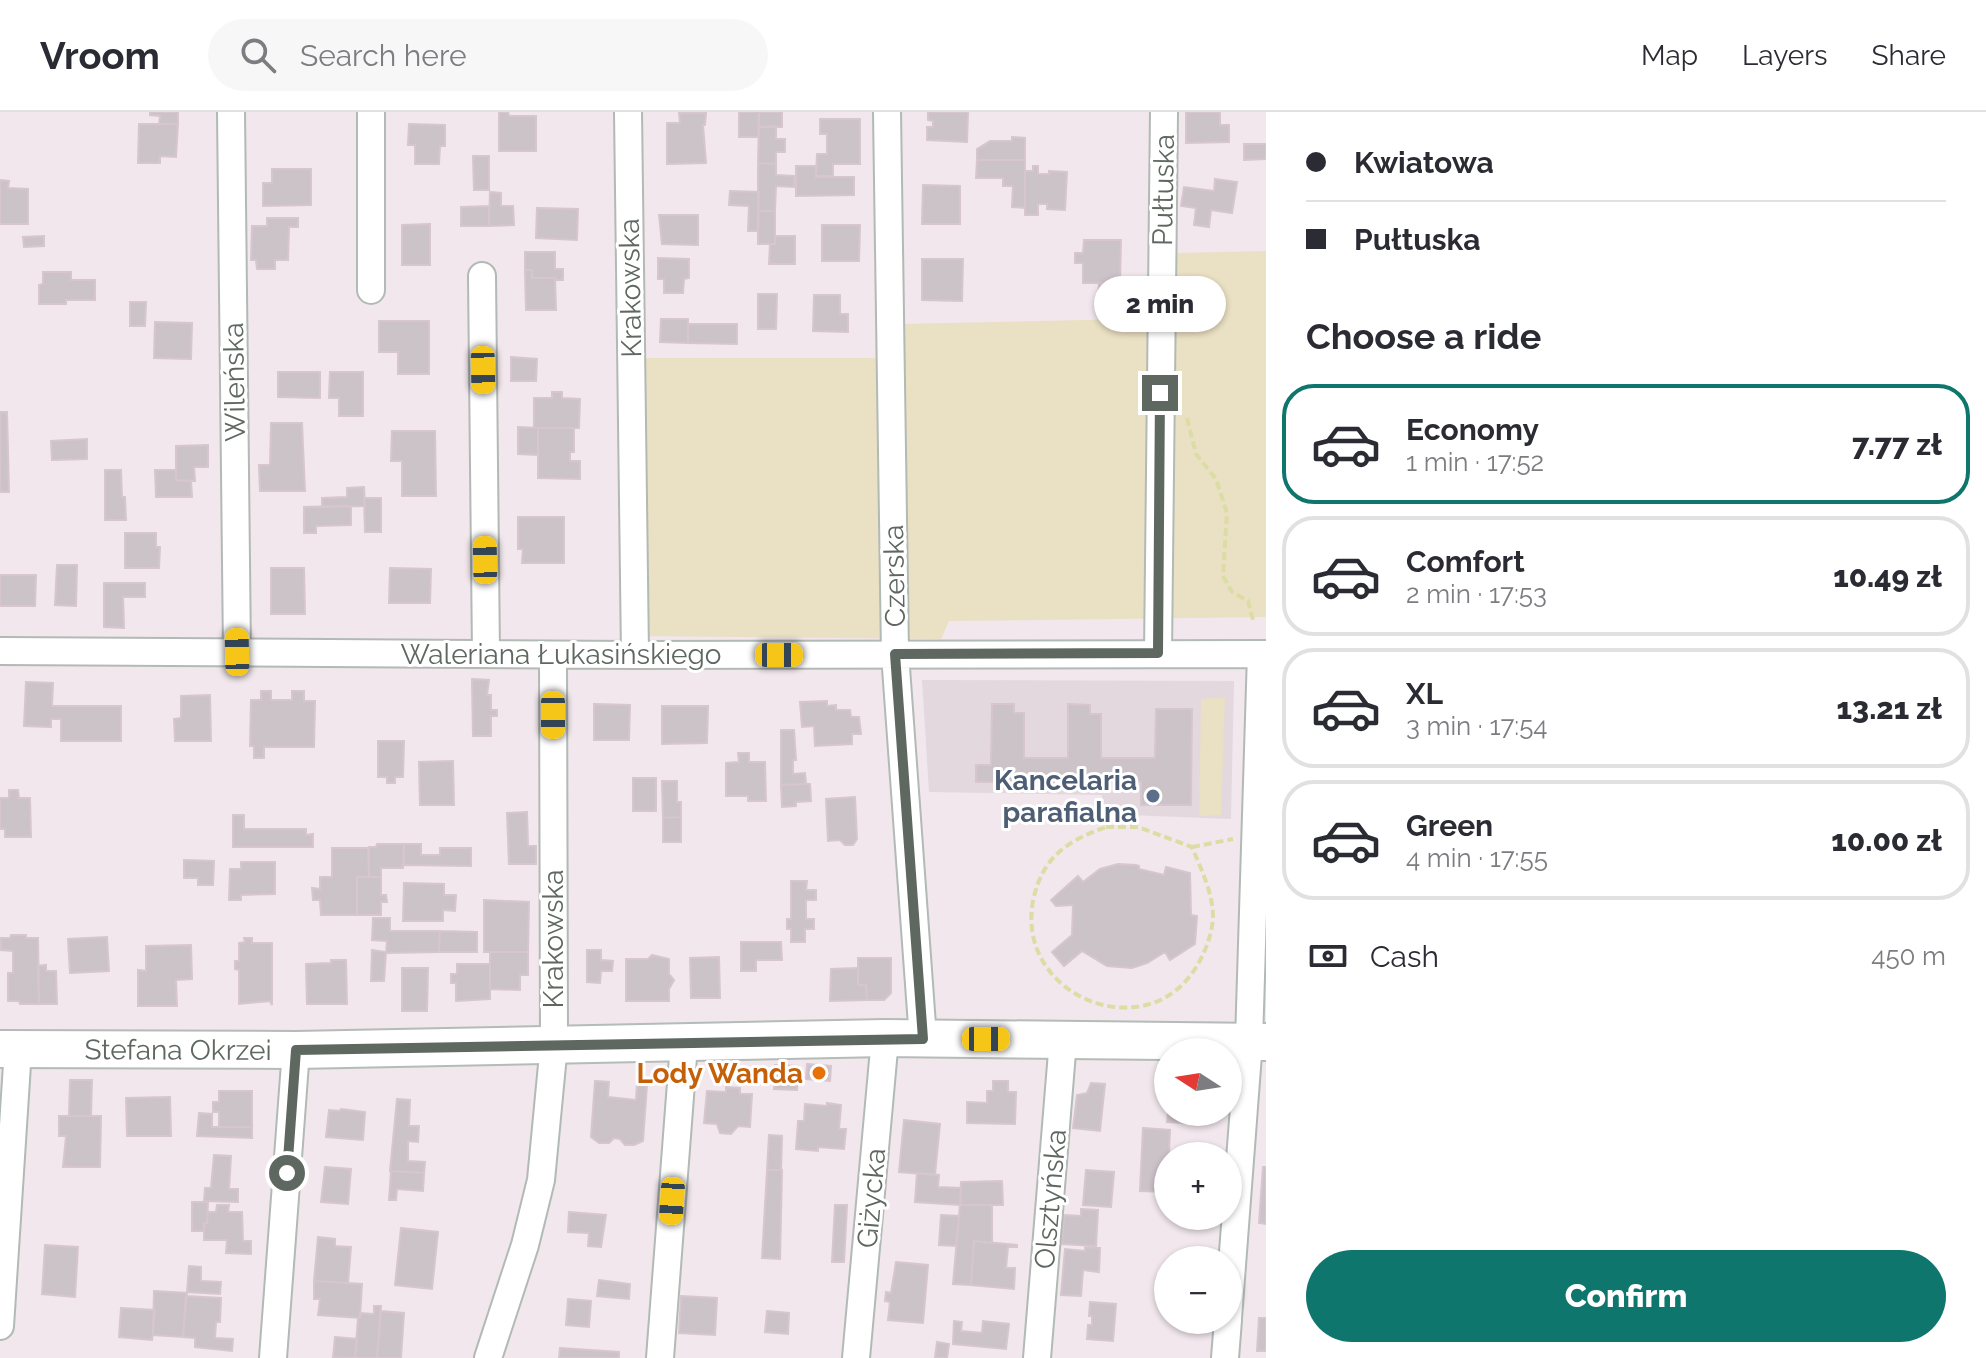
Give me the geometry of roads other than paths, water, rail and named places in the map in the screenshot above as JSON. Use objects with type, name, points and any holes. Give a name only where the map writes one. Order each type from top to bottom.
[{"type":"street","name":"Wileńska","points":[[231,112],[237,652]]},
{"type":"street","points":[[371,112],[371,290]]},
{"type":"street","name":"Krakowska","points":[[628,112],[635,655]]},
{"type":"street","name":"Czerska","points":[[887,112],[895,654],[923,1039]]},
{"type":"street","name":"Pułtuska","points":[[1158,653],[1164,112]]},
{"type":"street","points":[[482,276],[486,654]]},
{"type":"street","name":"Waleriana Łukasińskiego","points":[[0,651],[553,655],[1264,654]]},
{"type":"street","points":[[1236,1246],[1258,1042],[1256,834],[1264,654]]},
{"type":"street","name":"Krakowska","points":[[488,1358],[499,1316],[525,1245],[541,1180],[554,1044],[553,655]]},
{"type":"street","name":"Stefana Okrzei","points":[[9,1049],[296,1050],[885,1038],[1258,1042]]},
{"type":"street","name":"Giżycka","points":[[856,1358],[885,1038]]},
{"type":"street","name":"Olsztyńska","points":[[1037,1358],[1063,1040]]},
{"type":"street","points":[[660,1358],[684,1044]]},
{"type":"street","points":[[0,1326],[9,1049]]},
{"type":"street","points":[[273,1358],[296,1050]]},
{"type":"street","points":[[1225,1358],[1227,1334]]},
{"type":"place","name":"Kancelaria parafialna","points":[[1153,796]]},
{"type":"place","name":"Lody Wanda","points":[[819,1073]]}]
